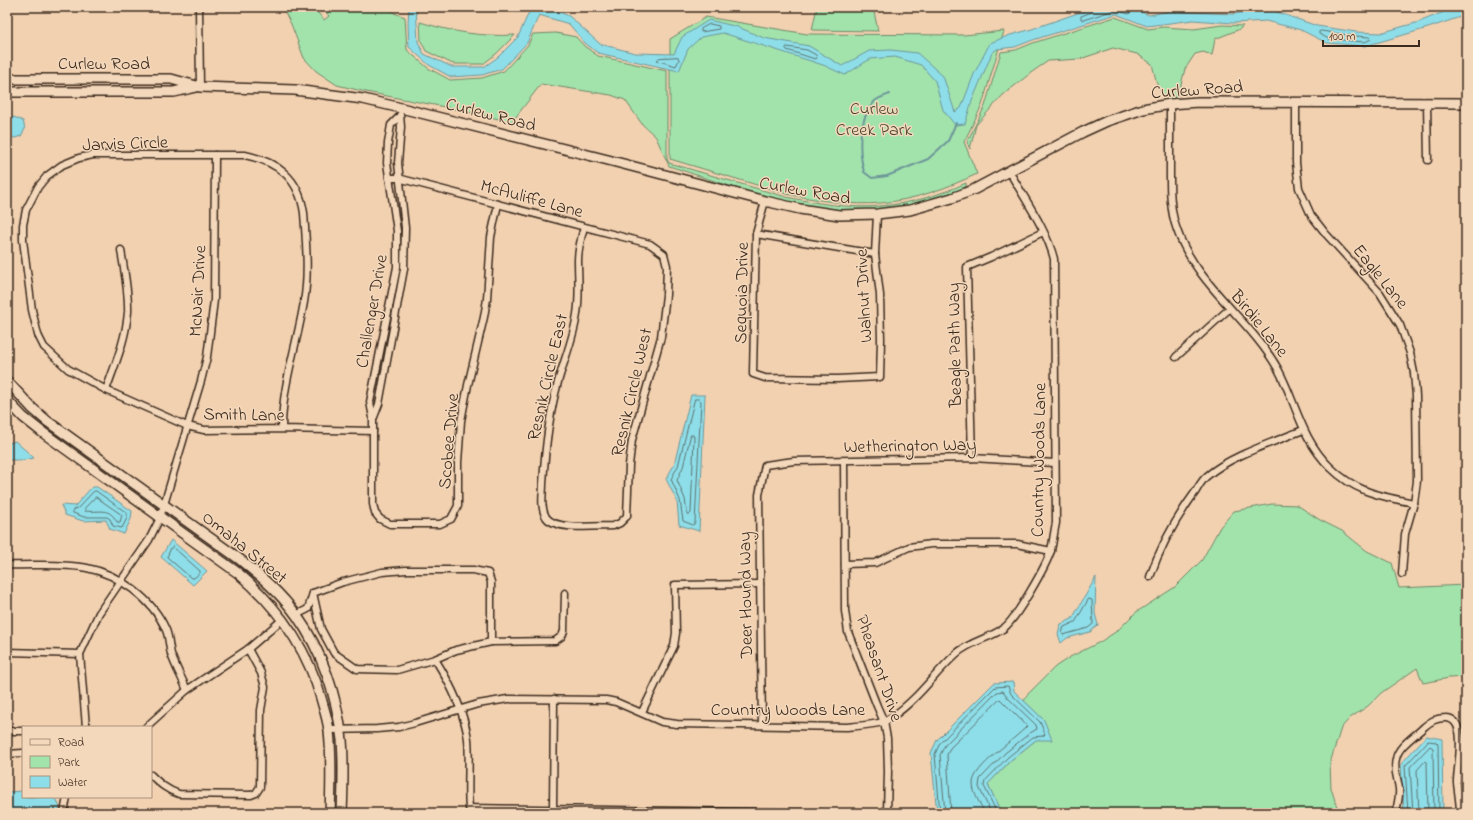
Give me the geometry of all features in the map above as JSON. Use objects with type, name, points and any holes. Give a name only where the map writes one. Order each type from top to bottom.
[{"type":"main road","name":"Curlew Road","points":[[7,79],[171,80],[200,87],[295,90],[363,99],[400,112],[765,201],[820,213],[839,215],[877,214],[910,210],[952,198],[973,190],[1083,132],[1107,121],[1144,109],[1170,104],[1198,102],[1466,102]]},
{"type":"main road","points":[[7,84],[72,84],[92,79]]},
{"type":"main road","name":"Curlew Road","points":[[7,92],[174,92],[200,87]]},
{"type":"main road","name":"Omaha Street","points":[[7,381],[32,408],[47,421],[237,557],[278,593],[296,615],[317,650],[327,674],[334,699],[340,730],[343,759],[342,813]]},
{"type":"main road","name":"Omaha Street","points":[[7,400],[23,417],[42,432],[238,573],[253,586],[283,619],[299,644],[311,668],[323,704],[329,730],[331,763],[330,813]]},
{"type":"street","points":[[199,7],[200,87]]},
{"type":"street","name":"Eagle Lane","points":[[1296,102],[1296,163],[1299,188],[1311,215],[1326,234],[1380,293],[1400,326],[1410,353],[1416,396],[1417,481],[1414,503],[1405,534],[1402,574]]},
{"type":"street","points":[[1427,102],[1428,160]]},
{"type":"street","name":"Birdie Lane","points":[[1170,104],[1170,197],[1172,213],[1177,231],[1192,263],[1229,309],[1264,348],[1277,367],[1290,394],[1303,430],[1319,455],[1344,480],[1360,490],[1387,498],[1414,503]]},
{"type":"street","name":"Challenger Drive","points":[[373,431],[373,418],[370,402],[397,267],[397,228],[387,163],[391,125],[400,112]]},
{"type":"street","name":"Challenger Drive","points":[[373,418],[379,404],[403,276],[405,228],[398,178],[402,124],[400,112]]},
{"type":"street","name":"Jarvis Circle","points":[[187,426],[106,390],[68,369],[44,347],[38,335],[32,310],[23,240],[23,225],[26,210],[38,187],[47,176],[62,165],[79,158],[93,155],[245,155],[258,158],[277,166],[295,183],[303,204],[307,280],[301,319],[284,395],[282,429]]},
{"type":"street","name":"McNair Drive","points":[[187,426],[204,369],[214,300],[215,155]]},
{"type":"street","name":"Country Woods Lane","points":[[329,730],[381,729],[399,727],[488,702],[508,699],[606,700],[642,712],[662,722],[677,724],[847,727],[884,722],[914,699],[960,650],[973,642],[1002,630],[1007,626],[1015,616],[1043,568],[1051,551],[1056,524],[1054,260],[1052,249],[1009,171]]},
{"type":"street","name":"McAuliffe Lane","points":[[389,178],[398,178],[650,244],[664,254]]},
{"type":"street","name":"Sequoia Drive","points":[[765,201],[756,234],[753,374],[765,378],[837,379],[880,377]]},
{"type":"street","name":"Scobee Drive","points":[[373,431],[373,504],[375,513],[380,519],[390,524],[440,524],[451,519],[458,506],[458,462],[461,422],[484,317],[487,299],[491,237],[498,204]]},
{"type":"street","name":"Walnut Drive","points":[[877,214],[875,254],[880,294],[880,377]]},
{"type":"street","name":"Resnik Circle East","points":[[584,227],[578,260],[579,304],[558,383],[548,431],[542,506],[546,517],[552,522],[561,526],[584,526]]},
{"type":"street","points":[[397,228],[405,228]]},
{"type":"street","name":"Beagle Path Way","points":[[972,458],[967,267],[991,258],[1043,232]]},
{"type":"street","points":[[756,234],[875,254]]},
{"type":"street","points":[[106,390],[119,355],[128,314],[121,250]]},
{"type":"street","name":"Resnik Circle West","points":[[584,526],[613,526],[627,516],[629,465],[632,440],[661,337],[666,294],[666,266],[664,254]]},
{"type":"street","points":[[395,274],[403,276]]},
{"type":"street","points":[[1176,357],[1229,309]]},
{"type":"street","points":[[386,322],[394,324]]},
{"type":"street","points":[[377,370],[384,371]]},
{"type":"street","name":"Smith Lane","points":[[80,654],[99,613],[149,540],[160,518],[187,426],[204,430],[282,429],[373,431]]},
{"type":"street","points":[[1150,577],[1155,562],[1184,507],[1205,477],[1218,468],[1248,452],[1303,430]]},
{"type":"street","name":"Wetherington Way","points":[[765,465],[794,461],[972,458],[1055,463]]},
{"type":"street","name":"Pheasant Drive","points":[[844,461],[845,611],[848,632],[884,722],[888,751],[887,813]]},
{"type":"street","name":"Deer Hound Way","points":[[762,725],[759,495],[765,465]]},
{"type":"street","points":[[845,564],[875,563],[892,557],[909,547],[931,544],[1017,544],[1051,551]]},
{"type":"street","points":[[7,565],[75,566],[88,568],[121,581],[141,596],[153,608],[166,630],[171,654],[188,690]]},
{"type":"street","points":[[313,592],[343,582],[375,574],[406,570],[473,570],[488,573],[491,582],[491,642]]},
{"type":"street","points":[[642,712],[674,646],[676,621],[675,585],[760,584]]},
{"type":"street","points":[[296,615],[308,609],[313,592]]},
{"type":"street","points":[[313,592],[321,629],[334,653],[357,669],[397,670],[435,659],[456,650],[491,642],[555,641],[562,636],[564,631],[565,592]]},
{"type":"street","points":[[147,726],[188,690],[248,650],[283,619]]},
{"type":"street","points":[[152,776],[169,791],[179,794],[251,795],[256,793],[260,787],[261,710],[265,687],[261,673],[248,650]]},
{"type":"street","points":[[7,652],[80,654],[86,726]]},
{"type":"street","points":[[435,659],[448,680],[461,710],[468,738],[469,808],[821,813]]},
{"type":"street","points":[[553,809],[554,699]]},
{"type":"street","points":[[1396,813],[1399,790],[1395,768],[1399,750],[1430,721],[1438,718],[1449,718],[1456,722],[1459,730],[1460,753],[1457,782],[1460,813]]},
{"type":"street","points":[[7,731],[22,732]]},
{"type":"street","points":[[7,754],[22,753]]},
{"type":"street","points":[[64,813],[67,798]]},
{"type":"green space","points":[[282,7],[313,7],[324,20],[329,16],[322,7],[388,7],[394,13],[405,17],[407,50],[428,68],[450,80],[482,78],[504,71],[528,45],[533,34],[556,33],[576,37],[584,46],[598,56],[667,71],[667,159],[669,163],[786,197],[833,205],[868,207],[913,201],[935,195],[966,183],[966,189],[931,201],[877,210],[840,211],[803,206],[764,197],[669,166],[656,137],[642,124],[625,100],[611,95],[541,84],[512,122],[337,85],[316,71],[304,58],[291,24]]},
{"type":"green space","points":[[817,7],[873,7],[878,31],[812,30]]},
{"type":"green space","name":"Curlew Creek Park","points":[[706,17],[807,34],[964,35],[1004,31],[982,105],[964,142],[977,174],[942,189],[906,199],[881,203],[857,204],[787,194],[670,159],[670,39]]},
{"type":"green space","points":[[1115,17],[1148,29],[1163,27],[1194,29],[1222,25],[1243,26],[1240,29],[1215,39],[1212,55],[1203,52],[1195,54],[1185,69],[1178,96],[1167,100],[1158,88],[1152,64],[1137,54],[1113,48],[1080,59],[1048,61],[1003,95],[976,125],[970,149],[967,142],[985,106],[1001,52],[1016,50],[1033,43]]},
{"type":"green space","points":[[420,22],[444,29],[467,33],[515,35],[496,54],[483,64],[453,64],[426,51],[421,41]]},
{"type":"green space","points":[[1272,504],[1297,505],[1320,520],[1342,531],[1367,551],[1392,563],[1399,588],[1466,585],[1466,677],[1449,678],[1423,683],[1417,668],[1381,693],[1368,706],[1350,718],[1341,728],[1330,763],[1331,788],[1337,807],[1336,813],[1001,813],[988,784],[1011,760],[1036,740],[1044,720],[1024,701],[1028,694],[1055,667],[1117,631],[1135,613],[1175,587],[1202,560],[1220,527],[1234,511]]},
{"type":"water","points":[[409,7],[416,7],[418,42],[424,54],[452,67],[484,67],[498,57],[518,37],[529,12],[548,7],[569,16],[600,44],[635,53],[674,54],[682,37],[709,20],[738,27],[764,38],[809,46],[842,66],[869,51],[891,50],[917,53],[943,76],[955,112],[961,108],[974,74],[990,43],[1095,7],[1129,7],[1149,15],[1170,11],[1233,14],[1252,11],[1274,11],[1317,26],[1356,32],[1380,33],[1419,22],[1456,7],[1466,7],[1466,15],[1428,28],[1365,46],[1327,43],[1301,30],[1266,21],[1233,23],[1193,20],[1147,26],[1116,14],[1015,47],[997,49],[992,53],[972,101],[965,124],[955,125],[943,110],[935,81],[921,65],[895,57],[870,59],[845,75],[823,65],[723,33],[701,37],[688,49],[679,71],[598,53],[585,43],[569,24],[539,15],[527,43],[502,69],[482,75],[451,77],[429,65],[409,47]]},
{"type":"water","points":[[14,117],[23,121],[25,129],[21,136],[15,138],[7,136],[7,121]]},
{"type":"water","points":[[691,395],[705,395],[699,531],[679,525],[677,501],[666,479],[674,465]]},
{"type":"water","points":[[15,441],[34,458],[7,460],[7,444]]},
{"type":"water","points":[[92,487],[97,487],[132,511],[131,519],[124,534],[110,529],[106,520],[83,521],[65,515],[61,505],[75,506]]},
{"type":"water","points":[[171,540],[207,571],[193,585],[161,557]]},
{"type":"water","points":[[1096,577],[1095,613],[1098,625],[1090,632],[1067,638],[1061,643],[1058,634],[1061,624],[1072,619]]},
{"type":"water","points":[[1013,682],[1014,691],[1044,720],[1052,740],[1036,740],[1011,760],[988,784],[1001,813],[937,813],[931,753],[937,740],[994,683]]},
{"type":"water","points":[[1426,736],[1442,739],[1443,813],[1404,813],[1401,764]]},
{"type":"water","points":[[22,791],[22,798],[53,798],[57,800],[60,808],[57,813],[7,813],[7,792]]},
{"type":"waterway","points":[[890,94],[879,98],[874,102],[862,126],[860,145],[862,163],[864,172],[872,178],[887,176],[928,159],[948,141],[956,123]]}]
